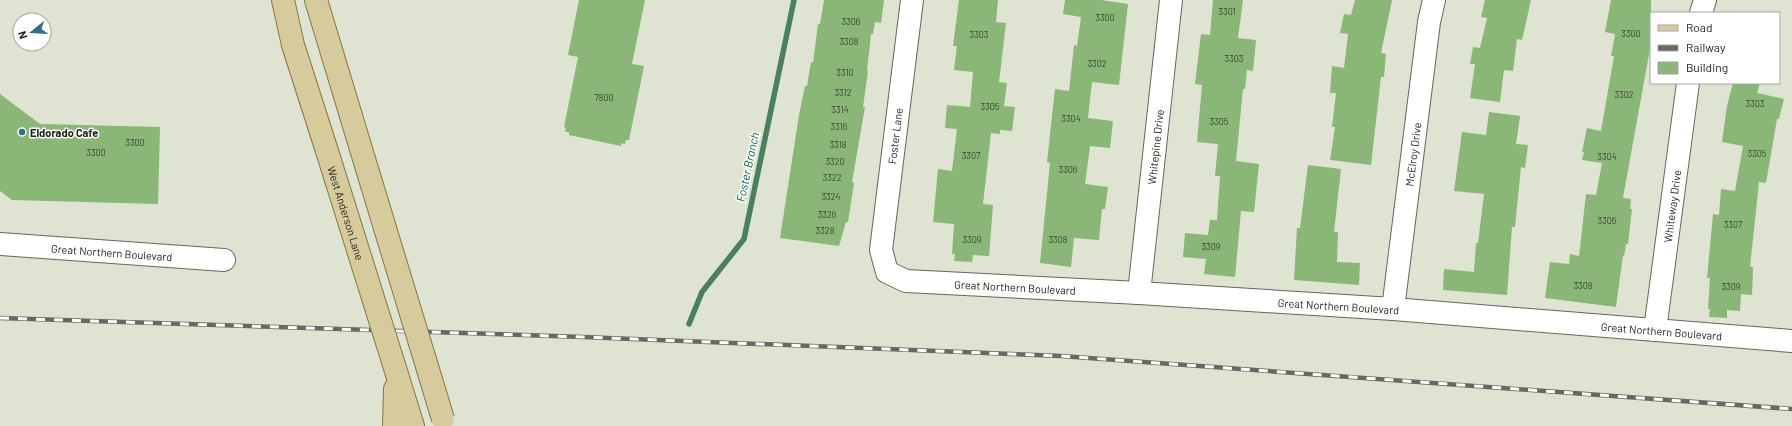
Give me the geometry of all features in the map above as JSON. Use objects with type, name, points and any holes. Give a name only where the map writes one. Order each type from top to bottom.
[{"type":"main road","name":"West Anderson Lane","points":[[283,0],[293,45],[395,368],[400,423]]},
{"type":"main road","points":[[316,0],[444,422]]},
{"type":"street","name":"Foster Lane","points":[[887,272],[881,250],[912,0]]},
{"type":"street","name":"Whitepine Drive","points":[[1139,293],[1171,0]]},
{"type":"street","name":"McElroy Drive","points":[[1393,309],[1429,22],[1434,0]]},
{"type":"street","points":[[1701,12],[1704,0]]},
{"type":"street","name":"Whiteway Drive","points":[[1655,330],[1688,84]]},
{"type":"street","name":"Great Northern Boulevard","points":[[0,244],[224,260]]},
{"type":"street","name":"Great Northern Boulevard","points":[[887,272],[906,281],[1139,293],[1393,309],[1792,341]]},
{"type":"building","points":[[579,0],[645,0],[632,64],[644,66],[629,140],[626,140],[625,144],[621,143],[621,146],[569,135],[569,132],[565,132],[566,128],[564,127],[578,57],[568,55]]},
{"type":"building","points":[[824,0],[884,0],[881,23],[875,22],[873,34],[871,34],[863,107],[865,107],[852,182],[854,183],[848,222],[846,222],[839,246],[780,238],[799,115],[805,86],[807,86],[811,62],[813,63],[818,24],[820,24]]},
{"type":"building","points":[[959,0],[998,0],[996,22],[1006,23],[999,82],[1007,83],[1004,106],[1015,107],[1012,131],[1000,130],[1000,134],[991,133],[983,204],[993,205],[989,256],[973,255],[972,262],[954,261],[955,254],[952,254],[954,224],[933,222],[938,169],[952,171],[957,129],[945,128],[947,105],[970,107],[973,72],[954,70],[957,46],[953,46]]},
{"type":"building","points":[[1065,0],[1101,0],[1128,4],[1119,85],[1092,82],[1088,118],[1113,121],[1110,148],[1090,146],[1085,184],[1108,187],[1105,209],[1102,209],[1099,240],[1074,238],[1071,267],[1040,263],[1050,163],[1047,162],[1055,89],[1069,91],[1074,45],[1077,46],[1081,17],[1063,14]]},
{"type":"building","points":[[1213,0],[1243,0],[1238,38],[1256,40],[1253,71],[1247,70],[1245,89],[1243,89],[1236,161],[1259,164],[1254,212],[1241,211],[1235,277],[1204,274],[1206,259],[1183,257],[1185,233],[1208,235],[1210,220],[1217,220],[1220,176],[1215,176],[1218,144],[1197,142],[1202,85],[1195,84],[1201,34],[1210,35]]},
{"type":"building","points":[[1355,0],[1392,0],[1381,53],[1386,54],[1384,77],[1381,77],[1371,165],[1330,160],[1335,127],[1332,127],[1336,93],[1330,93],[1332,66],[1344,68],[1348,34],[1340,33],[1344,14],[1351,15]]},
{"type":"building","points":[[1485,0],[1531,0],[1522,40],[1517,39],[1513,71],[1504,70],[1500,102],[1470,98],[1475,64],[1470,64],[1473,47],[1480,48],[1487,18],[1481,17]]},
{"type":"building","points":[[1611,0],[1651,0],[1650,49],[1623,198],[1631,199],[1630,209],[1632,209],[1628,244],[1626,244],[1624,256],[1623,255],[1616,307],[1545,298],[1550,262],[1569,264],[1570,254],[1579,256],[1586,194],[1596,195],[1602,163],[1582,160],[1584,152],[1582,152],[1587,128],[1601,131],[1614,56],[1611,56],[1615,34],[1605,32]]},
{"type":"building","points":[[1733,84],[1760,84],[1757,93],[1784,99],[1779,119],[1777,119],[1766,183],[1759,182],[1750,267],[1753,267],[1752,295],[1741,294],[1740,311],[1727,310],[1727,318],[1709,317],[1710,309],[1708,309],[1710,278],[1707,278],[1713,214],[1719,215],[1721,189],[1735,191],[1743,146],[1722,142],[1727,106]]},
{"type":"building","points":[[0,94],[40,124],[160,127],[158,204],[12,200],[0,191]]},
{"type":"building","points":[[1489,112],[1520,116],[1516,144],[1528,145],[1525,168],[1521,167],[1515,227],[1512,227],[1507,295],[1443,290],[1444,269],[1474,272],[1476,243],[1478,243],[1484,194],[1454,191],[1462,132],[1486,135]]},
{"type":"building","points":[[1308,165],[1341,169],[1334,232],[1338,232],[1337,262],[1360,263],[1359,285],[1294,280],[1297,228],[1300,228]]},
{"type":"waterway","name":"Foster Branch","points":[[689,324],[702,292],[744,239],[794,0]]},
{"type":"railway","points":[[0,318],[583,337],[1061,356],[1792,409]]},
{"type":"place","name":"Eldorado Cafe","points":[[22,132]]}]
